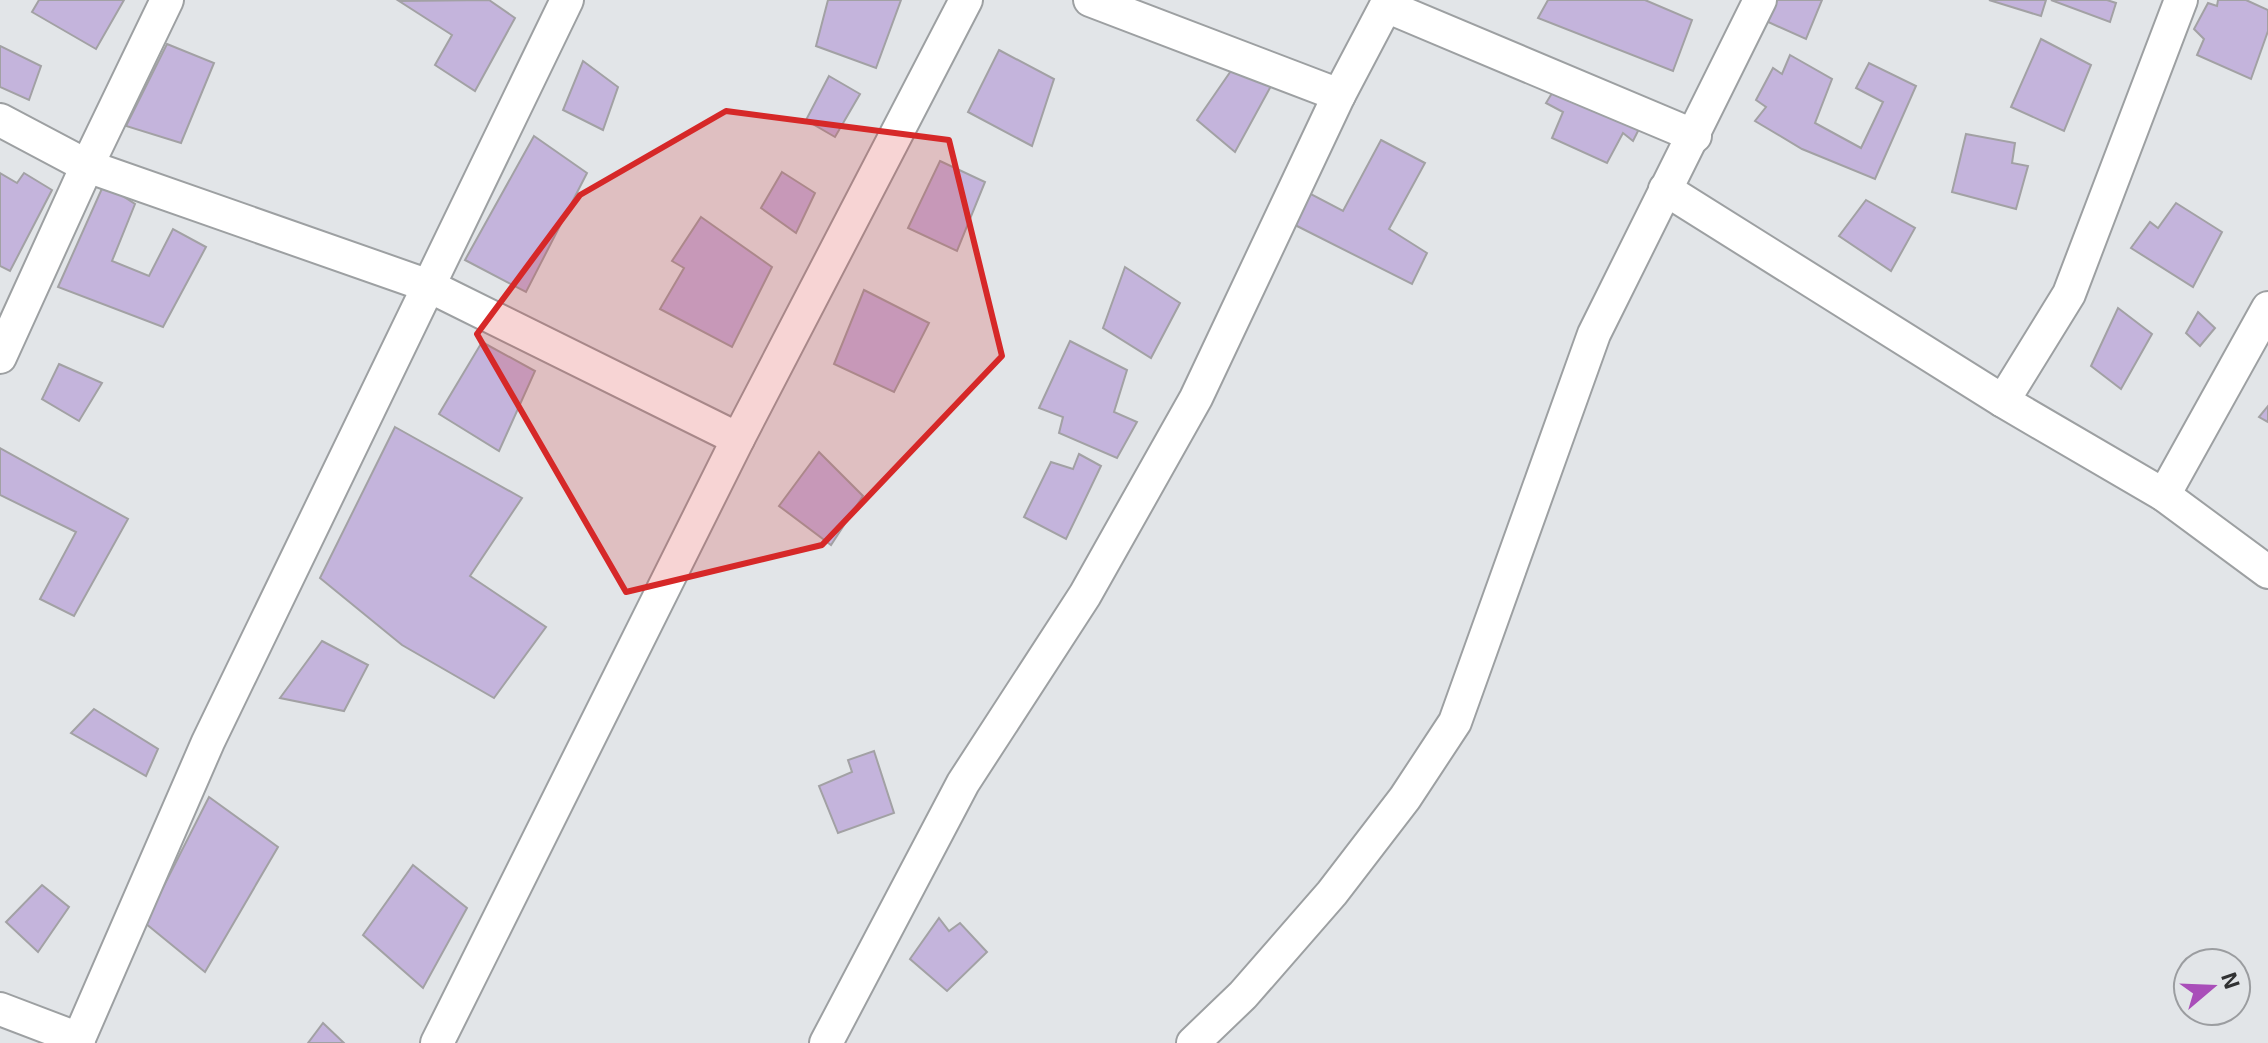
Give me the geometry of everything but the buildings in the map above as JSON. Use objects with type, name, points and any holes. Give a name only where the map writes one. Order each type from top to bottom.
[{"type":"street","points":[[0,357],[167,0]]},
{"type":"street","points":[[0,1009],[78,1041],[208,742],[567,0]]},
{"type":"street","points":[[437,1043],[738,439],[966,0]]},
{"type":"street","points":[[1090,0],[1339,95]]},
{"type":"street","points":[[1193,1043],[1243,995],[1332,893],[1405,798],[1455,722],[1594,334],[1760,0]]},
{"type":"street","points":[[2003,401],[2069,294],[2181,0]]},
{"type":"street","points":[[826,1043],[963,783],[1085,595],[1196,398],[1339,95],[1387,3],[1695,136]]},
{"type":"street","points":[[0,120],[87,166],[429,286],[738,439]]},
{"type":"street","points":[[1665,189],[2003,401],[2164,495],[2268,572]]},
{"type":"street","points":[[2164,495],[2268,308]]},
{"type":"highlighted area","points":[[726,111],[949,140],[1002,356],[822,545],[626,592],[477,334],[580,195]]}]
